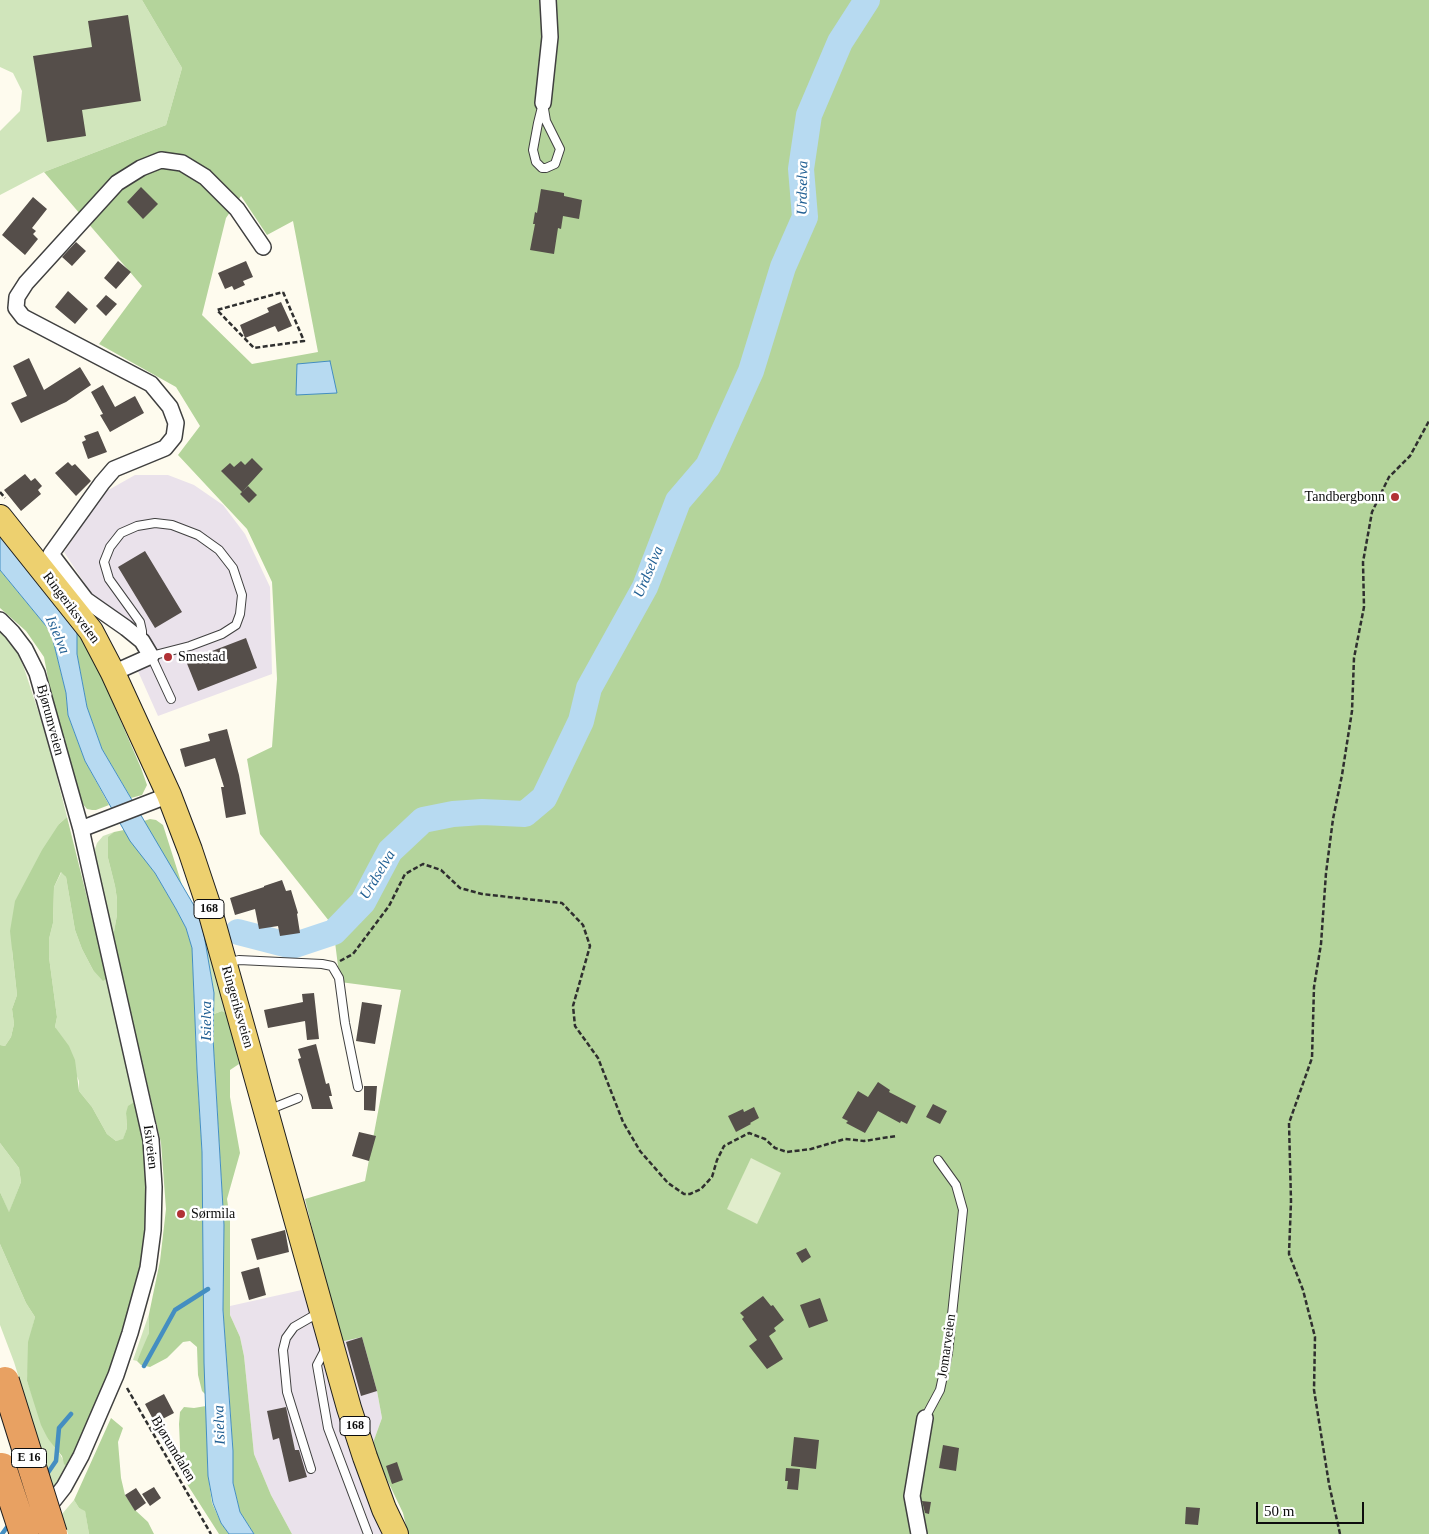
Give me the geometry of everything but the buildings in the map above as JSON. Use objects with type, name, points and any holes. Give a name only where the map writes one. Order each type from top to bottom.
[{"type":"highway","name":"E 16","points":[[5,1381],[53,1534]]},
{"type":"highway","name":"E 16","points":[[2,1467],[23,1534]]},
{"type":"main road","name":"Ringeriksveien","points":[[0,517],[86,625],[104,654],[169,795],[190,850],[225,963],[330,1342],[364,1457],[396,1534]]},
{"type":"street","points":[[543,103],[550,37],[548,0]]},
{"type":"street","name":"Ringeriksveien","points":[[151,656],[142,641],[86,600],[51,554],[114,469],[165,448],[174,437],[176,423],[170,407],[151,384],[23,317],[16,308],[17,297],[26,283],[117,183],[141,168],[160,160],[182,163],[205,177],[237,209],[263,247]]},
{"type":"street","name":"Bjørumveien","points":[[0,620],[24,648],[37,673],[81,829]]},
{"type":"street","points":[[114,673],[151,656]]},
{"type":"street","points":[[81,829],[145,806],[169,795]]},
{"type":"street","name":"Isiveien","points":[[23,1534],[42,1515],[64,1487],[81,1456],[116,1375],[148,1268],[152,1230],[154,1187],[151,1140],[81,829]]},
{"type":"street","name":"Jomarveien","points":[[919,1534],[912,1496],[926,1418]]},
{"type":"lane","points":[[543,103],[546,121],[560,148],[555,164],[546,168],[542,168],[536,162],[533,150],[543,103]]},
{"type":"lane","points":[[142,641],[140,622],[109,579],[104,562],[110,547],[121,533],[137,526],[155,523],[172,525],[198,536],[219,550],[233,568],[242,595],[240,614],[236,625],[222,634],[190,646],[151,656],[171,699]]},
{"type":"lane","points":[[225,963],[238,960],[332,966],[339,978],[344,1023],[358,1087]]},
{"type":"lane","points":[[266,1110],[298,1098]]},
{"type":"lane","name":"Jomarveien","points":[[926,1418],[940,1390],[948,1353],[963,1210],[956,1185],[938,1160]]},
{"type":"lane","points":[[311,1469],[286,1392],[283,1350],[286,1338],[294,1327],[322,1311]]},
{"type":"lane","points":[[330,1342],[317,1366],[328,1428],[368,1534]]},
{"type":"path","points":[[283,292],[304,341],[254,348],[217,310],[283,292]]},
{"type":"path","points":[[1340,1534],[1328,1484],[1314,1390],[1315,1337],[1303,1290],[1289,1254],[1291,1201],[1288,1123],[1312,1058],[1314,987],[1321,944],[1326,874],[1333,819],[1352,711],[1354,658],[1364,607],[1364,562],[1372,512],[1389,477],[1410,456],[1429,421]]},
{"type":"path","points":[[332,966],[353,954],[389,906],[405,874],[422,864],[441,870],[460,888],[482,894],[562,902],[583,925],[590,946],[573,1006],[575,1026],[598,1058],[623,1122],[640,1151],[668,1183],[684,1194],[690,1194],[701,1189],[712,1177],[724,1146],[749,1133],[765,1139],[775,1148],[787,1152],[810,1149],[845,1139],[864,1141],[896,1136]]},
{"type":"path","name":"Bjørumdalen","points":[[116,1375],[125,1384],[210,1534]]},
{"type":"shaded area","points":[[135,475],[168,475],[194,485],[223,505],[245,534],[270,587],[272,674],[158,716],[137,669],[142,651],[136,625],[93,596],[64,552],[105,492]]},
{"type":"shaded area","points":[[306,1289],[385,1534],[292,1534],[271,1495],[254,1454],[244,1356],[240,1337],[230,1315],[230,1306]]},
{"type":"shaded area","points":[[362,1337],[377,1391],[382,1418],[374,1440],[374,1450],[340,1342]]},
{"type":"green space","points":[[0,0],[142,0],[182,68],[166,125],[44,172],[0,195],[0,131],[20,111],[22,91],[13,73],[0,67]]},
{"type":"green space","points":[[142,0],[1429,0],[1429,1534],[408,1534],[403,1513],[374,1452],[374,1440],[382,1418],[377,1391],[362,1337],[340,1342],[305,1199],[365,1181],[401,990],[340,982],[333,926],[260,834],[247,759],[272,747],[277,679],[272,582],[247,529],[178,455],[200,426],[176,387],[99,344],[142,286],[44,172],[166,125],[182,68]],"holes":[[[241,196],[267,235],[293,221],[318,352],[252,364],[202,315],[226,218]]]},
{"type":"green space","points":[[0,570],[51,632],[66,693],[68,715],[85,761],[109,805],[92,810],[87,809],[80,801],[53,706],[44,657],[26,631],[0,608]]},
{"type":"green space","points":[[0,630],[17,651],[24,668],[47,738],[67,817],[59,824],[12,950],[17,995],[12,1009],[14,1024],[11,1037],[5,1046],[0,1045]]},
{"type":"green space","points":[[77,633],[90,650],[141,768],[147,785],[142,795],[131,798],[102,749],[87,707],[77,654]]},
{"type":"green space","points":[[67,817],[107,978],[103,981],[93,970],[82,949],[75,930],[66,877],[61,872],[54,887],[53,923],[49,939],[49,957],[57,1017],[55,1027],[69,1046],[75,1060],[79,1091],[92,1107],[107,1134],[116,1141],[123,1139],[127,1128],[126,1113],[128,1106],[136,1101],[147,1164],[141,1272],[129,1317],[107,1377],[67,1467],[62,1456],[48,1439],[41,1425],[27,1381],[28,1342],[35,1317],[26,1303],[0,1244],[0,1192],[9,1212],[21,1182],[19,1168],[0,1143],[0,1045],[5,1046],[11,1037],[14,1024],[12,1009],[17,995],[10,931],[15,901],[42,850],[59,824]]},
{"type":"green space","points":[[156,820],[163,825],[183,888],[144,821]]},
{"type":"green space","points":[[124,830],[155,873],[176,909],[186,928],[192,948],[202,1152],[206,1395],[202,1391],[198,1375],[197,1347],[190,1341],[183,1342],[167,1358],[150,1367],[141,1365],[137,1361],[149,1333],[149,1314],[160,1261],[166,1209],[161,1143],[113,937],[117,915],[117,899],[108,858],[108,837],[114,832]]},
{"type":"green space","points":[[114,832],[108,838],[108,858],[117,899],[117,915],[113,937],[96,865],[95,849],[103,836]]},
{"type":"green space","points":[[62,871],[66,877],[75,930],[82,949],[93,970],[107,978],[136,1101],[126,1113],[127,1128],[123,1140],[116,1141],[107,1134],[92,1107],[79,1091],[79,1081],[55,1027],[57,1017],[49,957],[49,939],[53,923],[54,887]]},
{"type":"green space","points":[[204,935],[230,1015],[222,1011],[214,1014],[214,993]]},
{"type":"green space","points":[[222,1011],[230,1015],[239,1064],[230,1070],[230,1097],[240,1153],[227,1199],[230,1219],[230,1315],[240,1337],[244,1356],[254,1454],[271,1495],[292,1534],[254,1534],[240,1512],[233,1483],[233,1451],[223,1310],[224,1225],[213,1038],[214,1014]]},
{"type":"green space","points":[[0,1143],[19,1168],[21,1182],[9,1213],[0,1192]]},
{"type":"green space","points":[[751,1158],[781,1173],[757,1224],[727,1209]]},
{"type":"green space","points":[[0,1244],[26,1303],[35,1317],[27,1381],[48,1439],[56,1447],[67,1467],[53,1488],[14,1362],[0,1325]]},
{"type":"green space","points":[[149,1314],[147,1341],[137,1361],[133,1360]]},
{"type":"green space","points":[[206,1406],[208,1475],[212,1503],[221,1523],[229,1534],[219,1534],[187,1484],[181,1470],[180,1412],[184,1407]]},
{"type":"green space","points":[[111,1418],[123,1428],[118,1442],[121,1478],[125,1495],[135,1510],[148,1522],[154,1534],[89,1534],[85,1511],[79,1508],[74,1500]]},
{"type":"green space","points":[[74,1500],[79,1508],[85,1510],[89,1534],[68,1534],[62,1514]]},
{"type":"water","points":[[330,361],[337,393],[296,395],[297,364]]},
{"type":"water","name":"Isielva","points":[[0,537],[11,541],[77,633],[77,654],[87,707],[102,749],[199,914],[214,993],[213,1038],[224,1225],[223,1310],[233,1451],[233,1483],[240,1512],[254,1534],[229,1534],[221,1523],[213,1503],[208,1476],[204,1363],[202,1152],[192,948],[186,928],[176,909],[155,873],[130,841],[85,761],[68,715],[66,693],[51,632],[0,570]]},
{"type":"waterway","name":"Urdselva","points":[[238,932],[292,946],[334,932],[363,902],[390,851],[423,820],[453,814],[482,812],[525,814],[544,798],[581,721],[589,688],[645,587],[678,501],[708,466],[751,371],[783,267],[805,217],[801,169],[809,115],[840,42],[867,0]]},
{"type":"waterway","points":[[144,1366],[175,1310],[208,1289]]},
{"type":"waterway","points":[[45,1477],[56,1461],[59,1428],[71,1414]]},
{"type":"waterway","points":[[2,1534],[10,1523]]},
{"type":"place","name":"Tandbergbonn","points":[[1395,497]]},
{"type":"place","name":"Smestad","points":[[168,657]]},
{"type":"place","name":"Sørmila","points":[[181,1214]]}]
